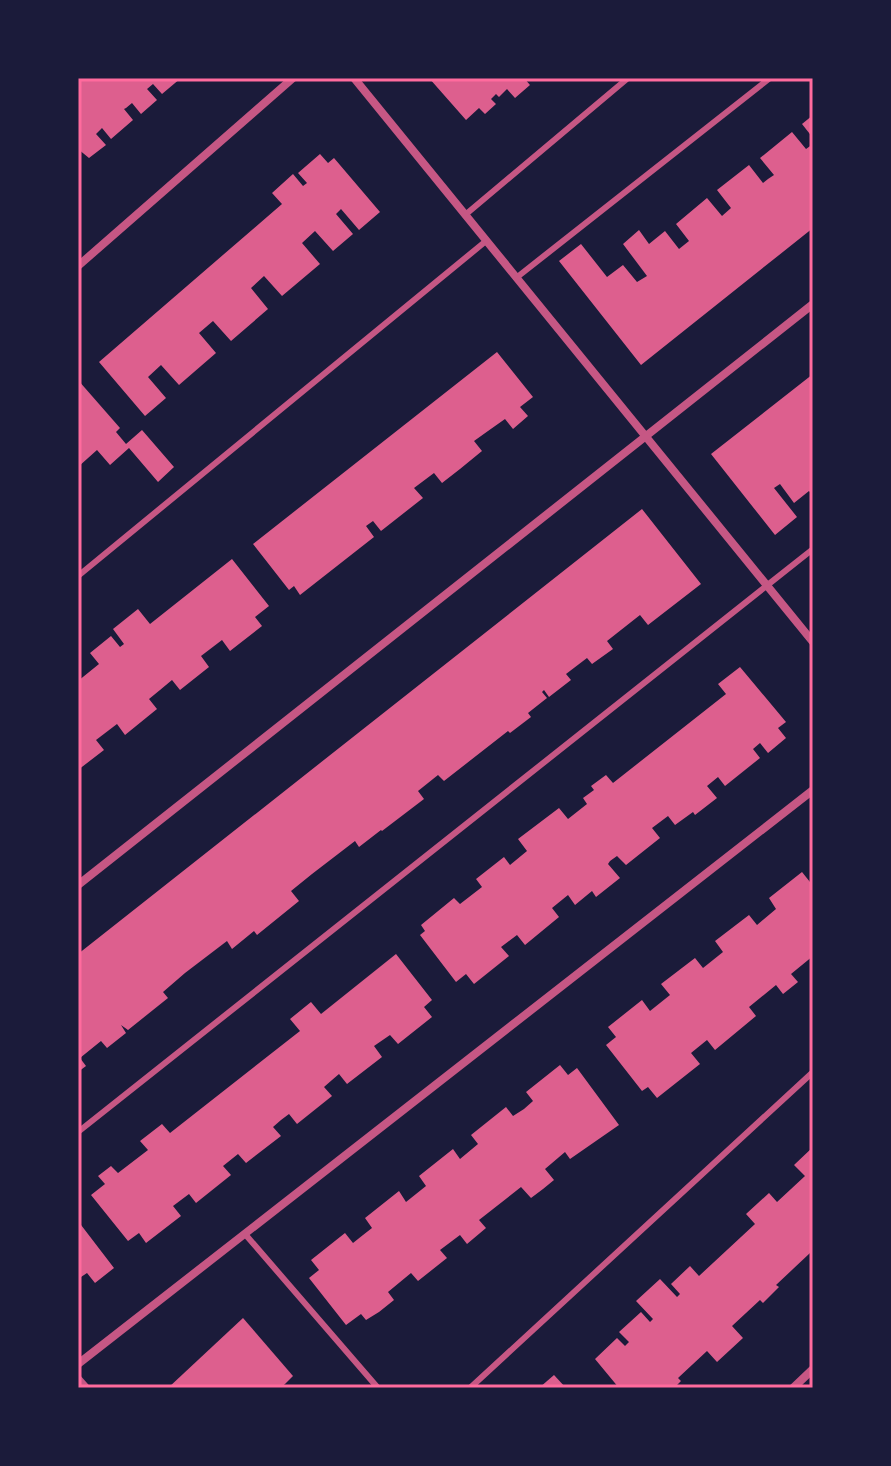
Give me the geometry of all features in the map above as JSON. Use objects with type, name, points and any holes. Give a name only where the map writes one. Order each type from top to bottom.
[{"type":"street","points":[[78,266],[293,78]]},
{"type":"street","points":[[354,78],[813,642]]},
{"type":"street","points":[[78,885],[813,304]]},
{"type":"street","points":[[78,1364],[813,790]]},
{"type":"street","points":[[793,1388],[813,1369]]},
{"type":"street","points":[[78,1379],[86,1388]]},
{"type":"lane","points":[[465,215],[628,78]]},
{"type":"lane","points":[[516,278],[770,78]]},
{"type":"lane","points":[[78,576],[486,241]]},
{"type":"lane","points":[[78,1132],[813,549]]},
{"type":"lane","points":[[470,1388],[813,1072]]},
{"type":"lane","points":[[245,1234],[378,1388]]},
{"type":"building","points":[[78,78],[181,78],[162,94],[153,84],[147,89],[157,100],[141,114],[132,103],[124,109],[133,120],[111,139],[102,128],[96,134],[106,145],[89,158],[78,149]]},
{"type":"building","points":[[429,78],[524,78],[530,85],[515,98],[507,89],[499,97],[496,94],[491,99],[496,104],[485,114],[479,108],[466,120]]},
{"type":"building","points":[[813,115],[813,138],[802,124]]},
{"type":"building","points":[[792,132],[806,149],[813,144],[813,228],[641,365],[559,261],[581,244],[607,277],[623,265],[637,282],[647,276],[623,244],[639,230],[649,244],[665,231],[679,249],[689,241],[676,224],[707,198],[722,216],[731,208],[717,190],[749,165],[763,183],[774,175],[760,158]]},
{"type":"building","points":[[320,154],[328,163],[334,158],[380,212],[359,230],[341,209],[336,214],[353,234],[333,251],[315,231],[302,243],[320,264],[282,296],[264,276],[251,288],[268,309],[231,341],[213,321],[199,333],[216,353],[179,385],[161,365],[148,377],[166,398],[145,416],[99,362],[282,204],[272,193],[293,174],[303,186],[307,183],[298,173]]},
{"type":"building","points":[[497,352],[533,397],[520,407],[528,416],[513,429],[505,419],[474,441],[482,451],[460,469],[442,483],[434,473],[414,488],[423,498],[381,531],[373,521],[366,526],[374,537],[300,595],[294,586],[289,590],[253,544]]},
{"type":"building","points":[[813,374],[813,495],[809,491],[794,503],[780,484],[774,488],[797,517],[775,535],[711,454]]},
{"type":"building","points":[[78,380],[120,428],[116,432],[126,444],[142,430],[174,467],[158,482],[129,448],[110,465],[97,450],[78,467]]},
{"type":"building","points":[[642,509],[701,584],[648,625],[640,615],[607,641],[613,649],[592,664],[587,658],[566,674],[571,680],[549,697],[544,690],[542,692],[547,698],[528,713],[531,717],[444,781],[438,775],[418,791],[424,799],[359,847],[355,841],[312,874],[291,891],[299,901],[257,935],[254,931],[232,949],[227,941],[185,973],[163,992],[168,998],[128,1030],[121,1025],[126,1033],[107,1048],[101,1041],[80,1058],[86,1066],[78,1072],[78,954]]},
{"type":"building","points":[[232,559],[269,606],[255,617],[262,626],[230,651],[222,640],[201,656],[209,667],[180,690],[172,680],[149,699],[157,709],[125,735],[117,724],[96,740],[104,750],[78,770],[78,681],[99,664],[90,653],[111,636],[120,647],[124,644],[113,629],[138,609],[150,624]]},
{"type":"building","points":[[740,667],[786,722],[778,728],[786,738],[768,753],[760,743],[753,749],[760,758],[725,786],[718,777],[707,786],[717,798],[695,815],[693,812],[675,825],[668,816],[652,828],[660,838],[626,865],[617,856],[610,861],[608,864],[620,878],[596,897],[592,891],[575,905],[568,895],[552,908],[559,917],[525,945],[517,935],[501,947],[509,956],[474,984],[466,974],[456,982],[420,935],[425,931],[421,925],[454,898],[460,904],[482,887],[476,879],[504,857],[510,865],[527,851],[518,839],[559,808],[568,819],[587,804],[583,798],[594,790],[591,786],[606,775],[613,783],[726,694],[718,684]]},
{"type":"building","points":[[802,872],[810,882],[813,880],[813,956],[791,974],[798,982],[783,994],[776,985],[749,1007],[756,1016],[715,1050],[707,1040],[691,1053],[700,1064],[657,1098],[648,1087],[642,1091],[606,1045],[616,1037],[608,1027],[642,1000],[650,1011],[670,995],[661,984],[695,958],[703,968],[723,952],[715,941],[749,915],[757,925],[776,909],[769,898]]},
{"type":"building","points":[[396,954],[432,1000],[424,1007],[432,1017],[398,1044],[390,1035],[374,1046],[382,1057],[347,1084],[339,1074],[324,1087],[332,1096],[297,1124],[289,1114],[281,1120],[273,1127],[281,1136],[246,1163],[238,1154],[223,1166],[231,1175],[196,1203],[189,1194],[173,1206],[181,1216],[146,1243],[139,1233],[128,1241],[91,1195],[105,1184],[98,1176],[111,1166],[118,1173],[148,1150],[140,1141],[162,1124],[170,1133],[300,1031],[290,1019],[311,1002],[321,1014]]},
{"type":"building","points":[[560,1065],[568,1075],[577,1068],[619,1125],[570,1159],[565,1152],[545,1169],[554,1180],[543,1189],[531,1198],[521,1187],[479,1220],[486,1228],[467,1244],[460,1235],[440,1250],[447,1258],[418,1281],[411,1273],[388,1292],[394,1300],[379,1312],[366,1320],[361,1314],[346,1325],[309,1278],[319,1270],[311,1260],[345,1233],[353,1243],[372,1228],[365,1218],[399,1191],[406,1202],[426,1186],[419,1176],[453,1149],[460,1159],[478,1144],[471,1135],[506,1107],[513,1116],[524,1109],[533,1101],[526,1092]]},
{"type":"building","points":[[813,1147],[813,1255],[810,1253],[776,1285],[779,1287],[763,1303],[760,1300],[732,1326],[743,1338],[717,1362],[707,1351],[678,1378],[681,1381],[674,1388],[619,1388],[595,1359],[617,1338],[625,1346],[629,1342],[619,1332],[641,1312],[650,1322],[653,1319],[636,1301],[660,1279],[677,1297],[680,1294],[671,1284],[690,1266],[699,1276],[755,1224],[746,1214],[769,1193],[777,1202],[805,1176],[794,1165]]},
{"type":"building","points":[[78,1221],[114,1268],[95,1283],[87,1273],[78,1279]]},
{"type":"building","points":[[243,1318],[293,1376],[285,1384],[280,1388],[168,1388]]},
{"type":"building","points":[[554,1375],[566,1388],[539,1388]]}]
